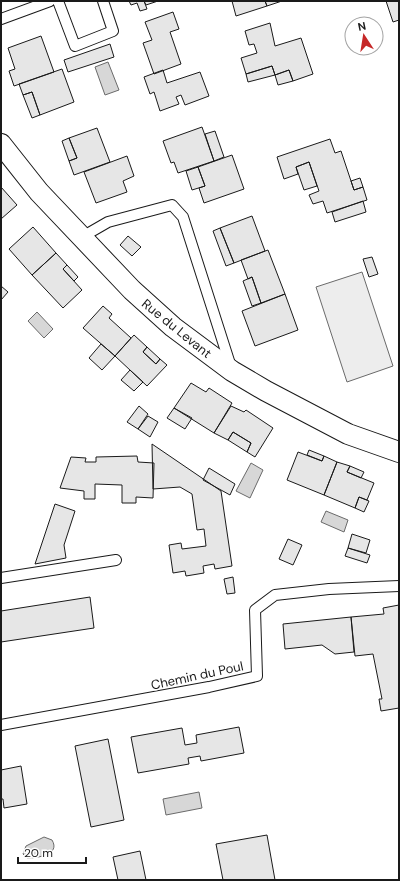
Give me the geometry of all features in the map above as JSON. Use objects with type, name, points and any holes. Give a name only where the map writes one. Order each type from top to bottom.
[{"type":"street","name":"Rue du Levant","points":[[1,144],[39,192],[82,238],[138,296],[174,327],[232,371],[266,391],[348,434],[399,452]]},
{"type":"lane","points":[[1,18],[50,1]]},
{"type":"lane","points":[[58,1],[75,46],[113,31],[103,1]]},
{"type":"lane","points":[[82,238],[108,222],[172,205],[183,217],[232,371]]},
{"type":"lane","points":[[1,578],[116,560]]},
{"type":"lane","name":"Chemin du Poul","points":[[1,725],[209,687],[257,676],[255,610],[276,595],[329,589],[399,586]]},
{"type":"shaded area","points":[[108,62],[119,90],[105,95],[95,67]]},
{"type":"shaded area","points":[[362,272],[393,366],[347,382],[316,287]]},
{"type":"shaded area","points":[[37,312],[53,329],[44,338],[28,321]]},
{"type":"shaded area","points":[[251,463],[263,470],[250,498],[236,491]]},
{"type":"shaded area","points":[[326,511],[348,520],[344,532],[321,522]]},
{"type":"shaded area","points":[[199,792],[202,808],[166,815],[163,799]]},
{"type":"shaded area","points":[[44,837],[52,840],[54,845],[51,852],[47,855],[31,858],[27,858],[23,854],[26,846]]},
{"type":"building","points":[[129,1],[144,1],[147,9],[140,11],[137,3],[131,5]]},
{"type":"building","points":[[144,1],[158,1],[146,5]]},
{"type":"building","points":[[232,1],[265,1],[267,6],[236,16]]},
{"type":"building","points":[[265,1],[282,1],[267,6]]},
{"type":"building","points":[[386,1],[399,1],[399,20],[393,22]]},
{"type":"building","points":[[173,12],[179,29],[170,32],[181,64],[154,74],[143,43],[152,40],[145,22]]},
{"type":"building","points":[[270,23],[275,46],[301,38],[313,74],[293,81],[289,70],[275,75],[272,66],[246,74],[241,58],[257,53],[254,44],[249,45],[245,31]]},
{"type":"building","points":[[41,36],[54,72],[14,86],[9,71],[15,69],[8,48]]},
{"type":"building","points":[[110,44],[114,57],[68,72],[64,60]]},
{"type":"building","points":[[272,66],[275,75],[248,82],[246,74]]},
{"type":"building","points":[[62,69],[74,102],[40,115],[32,92],[23,95],[19,84]]},
{"type":"building","points":[[163,70],[167,83],[200,72],[209,96],[185,105],[181,95],[176,97],[179,104],[160,111],[154,92],[150,94],[144,77]]},
{"type":"building","points":[[289,70],[293,81],[278,85],[275,75]]},
{"type":"building","points":[[32,92],[40,115],[32,118],[23,95]]},
{"type":"building","points":[[202,127],[214,161],[178,173],[174,162],[171,163],[163,141]]},
{"type":"building","points":[[97,128],[110,162],[74,175],[69,161],[77,158],[69,138]]},
{"type":"building","points":[[215,131],[224,157],[214,161],[205,134]]},
{"type":"building","points":[[69,138],[77,158],[69,161],[62,141]]},
{"type":"building","points":[[330,139],[335,153],[341,151],[354,190],[363,187],[367,200],[327,213],[323,201],[313,204],[309,195],[319,191],[309,162],[296,167],[298,174],[284,179],[277,157]]},
{"type":"building","points":[[232,155],[244,189],[204,203],[199,188],[205,186],[198,167]]},
{"type":"building","points":[[127,156],[134,176],[123,181],[127,192],[96,203],[84,172]]},
{"type":"building","points":[[309,162],[317,186],[304,190],[296,167]]},
{"type":"building","points":[[198,167],[205,186],[192,190],[186,171]]},
{"type":"building","points":[[360,178],[363,187],[354,190],[351,181]]},
{"type":"building","points":[[1,187],[17,205],[1,219]]},
{"type":"building","points":[[363,201],[366,212],[335,222],[332,212]]},
{"type":"building","points":[[252,216],[265,251],[234,263],[220,228]]},
{"type":"building","points":[[33,227],[56,253],[32,275],[9,249]]},
{"type":"building","points":[[220,228],[234,263],[226,266],[213,231]]},
{"type":"building","points":[[128,236],[141,247],[132,256],[120,245]]},
{"type":"building","points":[[268,250],[285,294],[261,303],[252,277],[248,279],[241,260]]},
{"type":"building","points":[[56,253],[67,265],[63,269],[82,290],[63,308],[32,275]]},
{"type":"building","points":[[372,257],[378,274],[369,277],[363,259]]},
{"type":"building","points":[[67,265],[78,277],[74,281],[63,269]]},
{"type":"building","points":[[252,277],[261,303],[252,306],[243,281]]},
{"type":"building","points":[[1,286],[8,292],[1,300]]},
{"type":"building","points":[[285,294],[298,330],[255,346],[242,311]]},
{"type":"building","points":[[103,306],[112,314],[109,318],[131,338],[115,356],[83,328]]},
{"type":"building","points":[[134,335],[147,347],[143,352],[156,364],[160,359],[167,365],[147,386],[115,356]]},
{"type":"building","points":[[101,344],[115,356],[102,370],[89,358]]},
{"type":"building","points":[[147,347],[160,359],[156,364],[143,352]]},
{"type":"building","points":[[130,370],[143,382],[134,391],[121,380]]},
{"type":"building","points":[[191,383],[206,392],[209,388],[232,403],[214,433],[174,408]]},
{"type":"building","points":[[139,406],[148,414],[138,429],[127,422]]},
{"type":"building","points":[[231,406],[244,412],[246,410],[273,428],[255,457],[247,452],[251,443],[233,432],[228,440],[214,433]]},
{"type":"building","points":[[174,408],[192,418],[185,429],[167,418]]},
{"type":"building","points":[[148,416],[158,422],[150,437],[138,429]]},
{"type":"building","points":[[233,432],[251,443],[247,452],[228,440]]},
{"type":"building","points":[[152,444],[221,491],[232,566],[215,569],[214,564],[203,566],[204,573],[186,576],[185,571],[173,573],[169,545],[181,543],[182,549],[206,546],[204,529],[197,530],[192,494],[180,487],[153,489]]},
{"type":"building","points":[[309,450],[324,456],[322,461],[307,455]]},
{"type":"building","points":[[298,452],[322,461],[324,456],[337,462],[324,495],[287,480]]},
{"type":"building","points":[[137,456],[138,462],[154,463],[153,498],[136,497],[136,503],[122,503],[122,485],[95,484],[95,499],[84,499],[84,491],[60,488],[71,457],[86,458],[85,462],[96,462],[96,457]]},
{"type":"building","points":[[337,462],[350,466],[347,472],[374,483],[367,500],[359,497],[355,508],[324,495]]},
{"type":"building","points":[[350,466],[364,472],[361,478],[347,472]]},
{"type":"building","points":[[209,468],[235,484],[230,495],[203,480]]},
{"type":"building","points":[[359,497],[369,501],[364,512],[355,508]]},
{"type":"building","points":[[55,504],[75,511],[64,545],[66,558],[35,564]]},
{"type":"building","points":[[352,534],[370,540],[366,553],[348,548]]},
{"type":"building","points":[[288,539],[302,545],[293,565],[279,559]]},
{"type":"building","points":[[348,548],[370,555],[367,563],[345,556]]},
{"type":"building","points":[[233,577],[235,593],[227,594],[224,579]]},
{"type":"building","points":[[90,597],[94,628],[1,642],[1,611]]},
{"type":"building","points":[[399,605],[399,708],[381,711],[379,699],[382,699],[373,654],[355,656],[351,617],[384,614],[383,608]]},
{"type":"building","points":[[351,617],[354,652],[335,654],[322,645],[285,649],[283,624]]},
{"type":"building","points":[[239,727],[244,753],[201,761],[200,756],[188,758],[189,764],[138,773],[131,737],[182,728],[185,745],[197,743],[196,735]]},
{"type":"building","points":[[108,739],[124,820],[91,827],[75,746]]},
{"type":"building","points":[[21,766],[27,804],[4,808],[3,799],[1,799],[1,770]]},
{"type":"building","points":[[267,835],[275,880],[223,880],[216,844]]},
{"type":"building","points":[[140,851],[146,880],[118,880],[113,857]]}]
